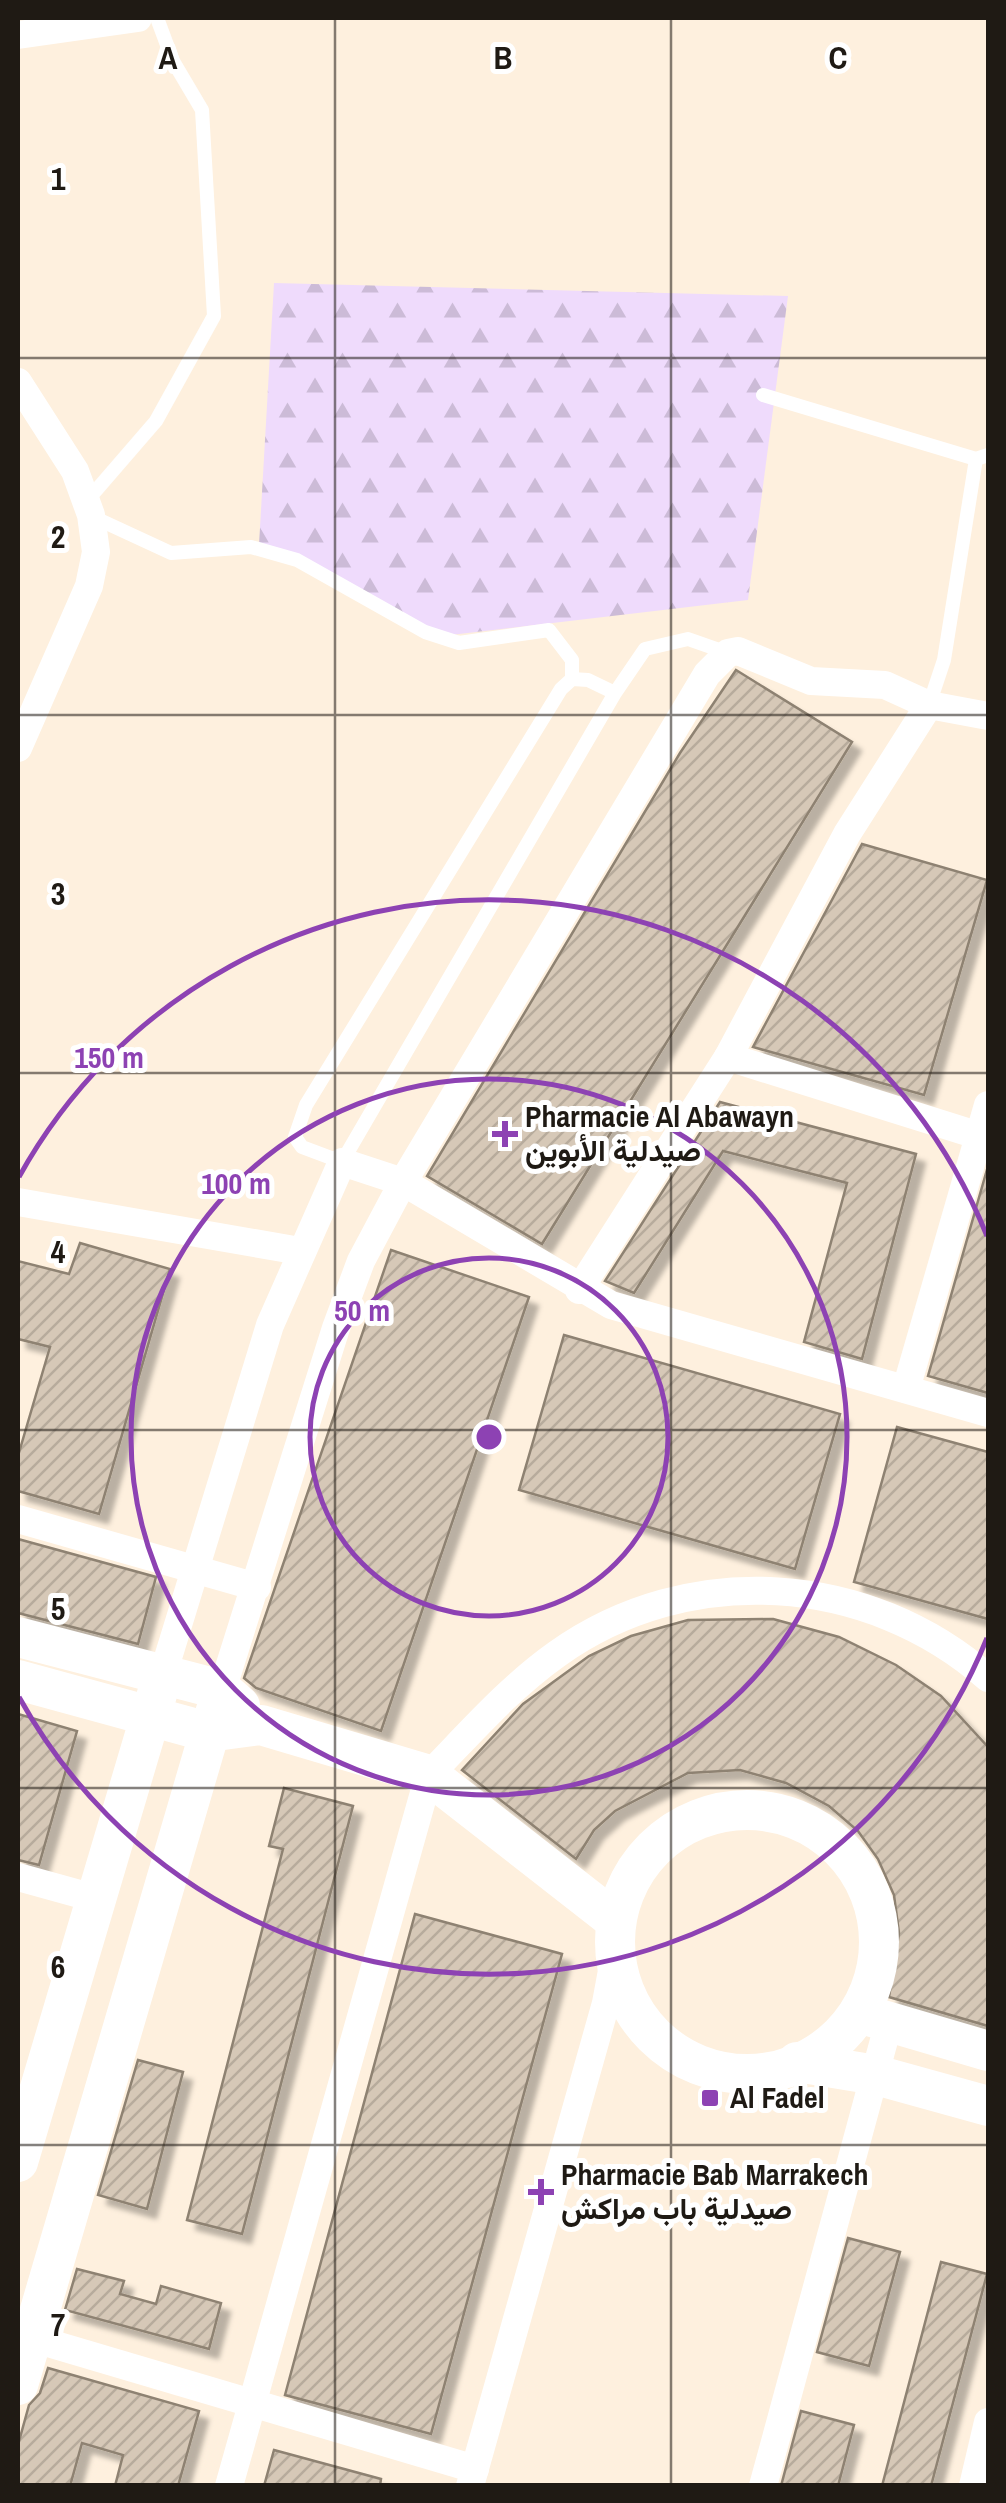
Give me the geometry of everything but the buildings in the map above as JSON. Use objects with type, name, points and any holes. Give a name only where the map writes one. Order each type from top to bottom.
[{"type":"street","points":[[18,35],[138,18]]},
{"type":"street","points":[[18,382],[75,471],[88,508],[96,552],[90,586],[18,748]]},
{"type":"street","points":[[18,2385],[24,2336],[336,1328],[361,1261],[403,1182],[707,674],[728,653],[738,652],[811,681],[884,685],[929,705],[988,716]]},
{"type":"street","points":[[579,1290],[728,1057],[847,834],[929,705]]},
{"type":"street","points":[[728,1057],[980,1136]]},
{"type":"street","points":[[906,1389],[988,1105]]},
{"type":"street","points":[[18,2162],[248,1388],[300,1251],[342,1162],[403,1182],[579,1290],[668,1325],[988,1413]]},
{"type":"street","points":[[18,1202],[300,1251]]},
{"type":"street","points":[[18,1519],[257,1587]]},
{"type":"street","points":[[228,2486],[429,1776],[506,1697],[556,1654],[619,1620],[706,1594],[780,1588],[834,1596],[901,1618],[966,1658],[988,1678]]},
{"type":"street","points":[[18,1637],[222,1690],[261,1725]]},
{"type":"street","points":[[18,1680],[208,1732],[261,1725],[429,1776],[616,1935],[628,1999],[667,2050],[690,2066],[725,2074],[764,2072],[825,2049],[875,2018],[988,2051]]},
{"type":"street","points":[[24,2336],[254,2402],[472,2477],[606,2003],[628,1881],[644,1856],[690,1821],[747,1808],[804,1821],[849,1857],[875,1910],[876,1968],[871,1995],[876,2075],[763,2486]]},
{"type":"street","points":[[18,1877],[94,1898]]},
{"type":"street","points":[[797,2062],[876,2075],[988,2106]]},
{"type":"street","points":[[973,2486],[988,2422]]},
{"type":"lane","points":[[158,18],[172,61],[202,110],[214,316],[156,421],[88,508],[170,552],[251,547],[297,560],[425,632],[459,644],[549,630],[572,660],[572,679]]},
{"type":"lane","points":[[763,394],[982,457],[944,660],[929,705]]},
{"type":"lane","points":[[615,693],[588,680],[572,679],[561,689],[306,1105],[295,1137],[302,1147],[342,1162],[615,693],[645,649],[666,641],[688,639],[728,653]]},
{"type":"green space","points":[[274,283],[788,296],[748,600],[425,638],[259,545]]},
{"type":"place","name":"Pharmacie Al Abawayn صيدلية الأبوين","points":[[505,1134]]},
{"type":"place","name":"Al Fadel","points":[[710,2098]]},
{"type":"place","name":"Pharmacie Bab Marrakech صيدلية باب مراكش","points":[[541,2192]]}]
